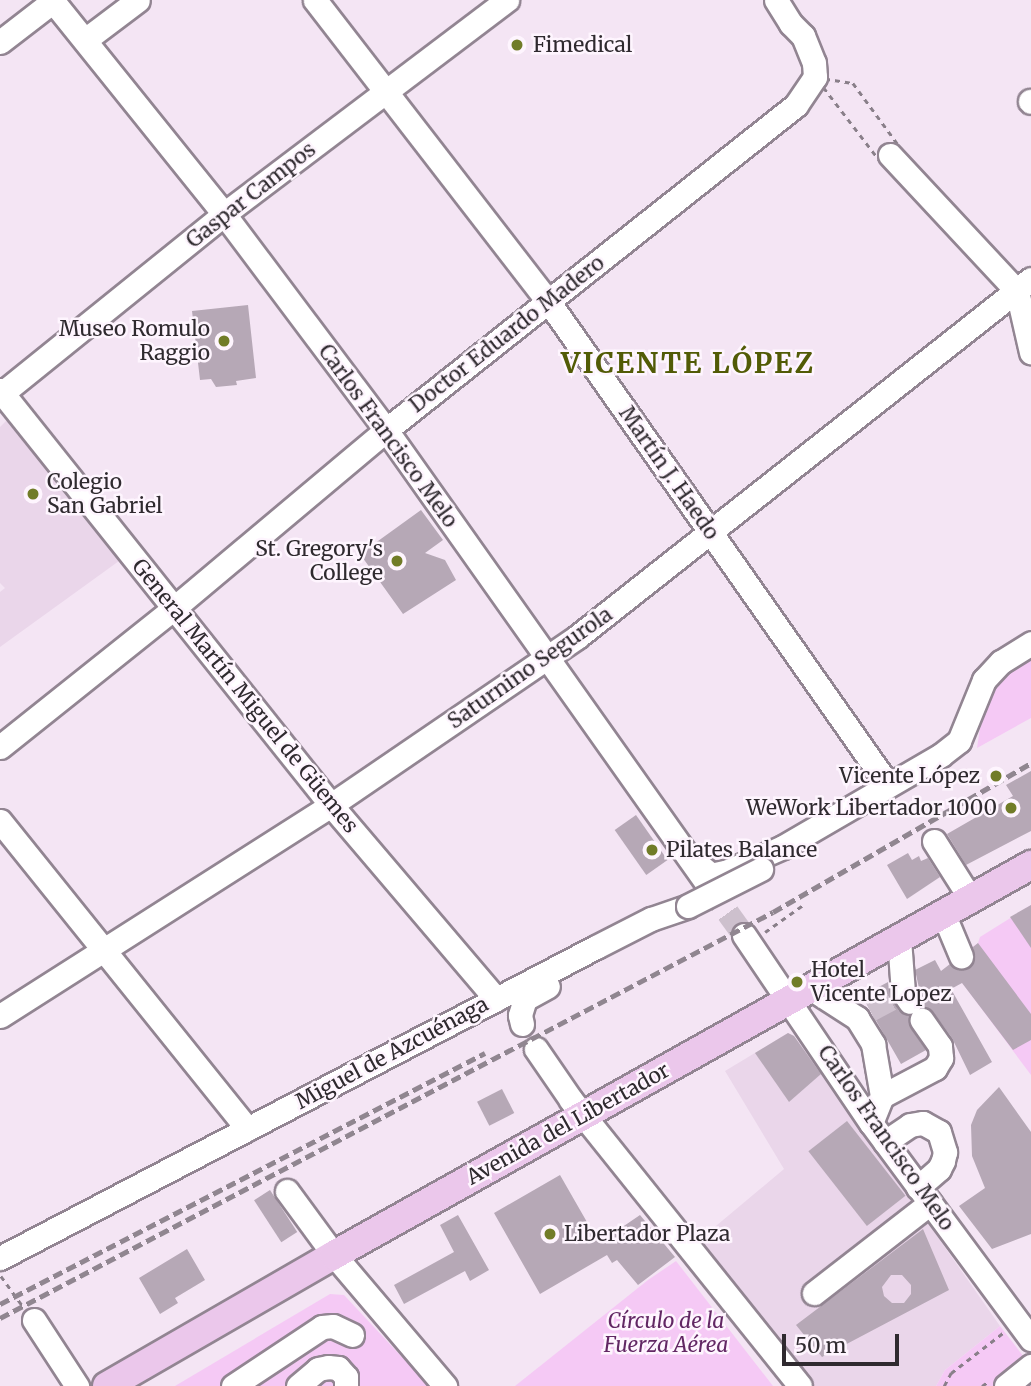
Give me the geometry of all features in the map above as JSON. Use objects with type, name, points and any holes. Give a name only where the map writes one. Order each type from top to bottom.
[{"type":"main road","name":"Avenida del Libertador","points":[[107,1386],[334,1255],[1031,865]]},
{"type":"street","points":[[85,40],[138,0]]},
{"type":"street","name":"Martín J. Haedo","points":[[315,0],[548,301],[888,785]]},
{"type":"street","name":"Gaspar Campos","points":[[1,393],[225,214],[507,0]]},
{"type":"street","points":[[776,0],[791,24],[803,36],[814,63],[816,77]]},
{"type":"street","points":[[0,42],[53,1]]},
{"type":"street","name":"Carlos Francisco Melo","points":[[53,1],[225,214],[386,430],[545,659],[708,885]]},
{"type":"street","name":"Doctor Eduardo Madero","points":[[0,747],[174,608],[386,430],[796,105],[816,77]]},
{"type":"street","points":[[890,155],[1026,288],[1031,352]]},
{"type":"street","name":"Saturnino Segurola","points":[[0,1016],[331,805],[545,659],[1026,288]]},
{"type":"street","name":"General Martín Miguel de Güemes","points":[[1,393],[331,805],[496,999]]},
{"type":"street","name":"Miguel de Azcuénaga","points":[[689,856],[708,874],[715,876],[783,847],[942,755],[958,741],[984,680],[1001,662],[1031,643]]},
{"type":"street","points":[[0,821],[248,1129]]},
{"type":"street","points":[[934,841],[970,898]]},
{"type":"street","name":"Miguel de Azcuénaga","points":[[0,1258],[596,947],[651,919],[688,906],[761,869],[783,847]]},
{"type":"street","points":[[943,914],[961,956]]},
{"type":"street","name":"Carlos Francisco Melo","points":[[753,935],[801,994],[871,1123],[1024,1330]]},
{"type":"street","points":[[882,1096],[934,1068],[941,1054],[940,1046],[909,1002],[899,939]]},
{"type":"street","points":[[522,1024],[520,1015],[525,999],[570,974],[587,960],[596,947]]},
{"type":"street","points":[[801,994],[863,1014],[873,1044],[882,1096],[871,1123]]},
{"type":"street","points":[[536,1049],[583,1115],[800,1386]]},
{"type":"street","points":[[814,1293],[924,1195],[943,1161],[945,1152],[939,1132],[923,1123],[910,1125],[885,1142]]},
{"type":"street","points":[[286,1191],[334,1255],[445,1386]]},
{"type":"street","points":[[34,1320],[77,1386]]},
{"type":"street","points":[[233,1386],[322,1327],[332,1326],[352,1335]]},
{"type":"street","points":[[1006,1386],[1031,1366]]},
{"type":"street","points":[[298,1386],[318,1369],[328,1367],[338,1368],[346,1377],[346,1386]]},
{"type":"path","points":[[816,77],[853,83],[900,147],[881,163],[816,77]]},
{"type":"path","points":[[753,935],[803,905]]},
{"type":"path","points":[[0,1273],[34,1320]]},
{"type":"path","points":[[944,1386],[951,1373],[1024,1330]]},
{"type":"shaded area","name":"Colegio San Gabriel","points":[[7,420],[119,561],[0,647],[0,592],[5,588],[0,583],[0,427]]},
{"type":"shaded area","points":[[788,1033],[794,1036],[823,1073],[1000,1326],[945,1370],[936,1386],[812,1386],[698,1241],[784,1169],[725,1071]]},
{"type":"green space","points":[[1031,652],[1031,718],[977,748],[980,728],[996,683]]},
{"type":"green space","points":[[1031,905],[1031,1075],[949,965],[978,943],[980,937]]},
{"type":"green space","name":"Círculo de la Fuerza Aérea","points":[[676,1261],[773,1386],[515,1386],[648,1280]]},
{"type":"green space","points":[[330,1294],[344,1295],[429,1386],[175,1386]]},
{"type":"green space","points":[[1000,1326],[1027,1361],[995,1386],[936,1386],[945,1370]]},
{"type":"building","name":"Museo Romulo Raggio","points":[[248,305],[256,378],[236,381],[237,385],[216,387],[211,379],[200,380],[192,311]]},
{"type":"building","name":"St. Gregory's College","points":[[421,510],[443,540],[425,553],[445,560],[456,580],[403,614],[360,554]]},
{"type":"building","name":"WeWork Libertador 1000","points":[[1031,771],[1031,831],[966,865],[947,834],[1013,796],[1006,785]]},
{"type":"building","points":[[636,815],[668,860],[646,875],[615,830]]},
{"type":"building","points":[[908,853],[912,860],[919,856],[921,861],[928,858],[940,877],[907,899],[887,865]]},
{"type":"building","points":[[1031,905],[1031,948],[1010,917]]},
{"type":"building","points":[[978,943],[1031,1014],[1031,1040],[1013,1050],[962,983],[951,989],[992,1062],[970,1075],[952,1038],[933,1012],[923,1006],[915,970],[935,960],[941,971],[950,964],[959,970],[967,969],[975,958],[973,947]]},
{"type":"building","points":[[888,982],[892,1000],[899,1011],[909,1016],[910,1027],[926,1050],[901,1064],[862,996]]},
{"type":"building","points":[[788,1033],[794,1036],[821,1074],[789,1102],[755,1053]]},
{"type":"building","points":[[999,1087],[1031,1132],[1031,1234],[992,1249],[959,1206],[985,1188],[972,1156],[971,1125],[977,1110]]},
{"type":"building","points":[[502,1089],[514,1113],[489,1126],[477,1102]]},
{"type":"building","points":[[847,1121],[905,1196],[867,1226],[808,1151]]},
{"type":"building","name":"Libertador Plaza","points":[[560,1175],[599,1243],[640,1215],[675,1257],[638,1285],[617,1260],[612,1263],[607,1255],[540,1294],[494,1213]]},
{"type":"building","points":[[270,1190],[297,1232],[281,1242],[254,1200]]},
{"type":"building","points":[[458,1215],[489,1270],[470,1281],[465,1271],[404,1304],[394,1285],[454,1252],[440,1225]]},
{"type":"building","points":[[923,1229],[949,1290],[822,1357],[796,1325]],"holes":[[[891,1275],[902,1275],[911,1285],[911,1294],[904,1303],[892,1303],[884,1296],[882,1287]]]},
{"type":"building","points":[[187,1249],[205,1280],[175,1298],[178,1303],[160,1314],[139,1278]]},
{"type":"tunnel","points":[[708,885],[744,935]]},
{"type":"tunnel","points":[[870,1010],[900,994]]},
{"type":"railway","points":[[0,1318],[773,912],[1031,763]]},
{"type":"railway","points":[[0,1304],[485,1053]]},
{"type":"place","name":"Fimedical","points":[[517,45]]},
{"type":"place","name":"Museo Romulo Raggio","points":[[224,341]]},
{"type":"place","name":"Colegio San Gabriel","points":[[33,494]]},
{"type":"place","name":"St. Gregory's College","points":[[397,561]]},
{"type":"place","name":"Vicente López","points":[[996,776]]},
{"type":"place","name":"WeWork Libertador 1000","points":[[1011,808]]},
{"type":"place","name":"Pilates Balance","points":[[652,850]]},
{"type":"place","name":"Hotel Vicente Lopez","points":[[797,982]]},
{"type":"place","name":"Libertador Plaza","points":[[550,1234]]},
{"type":"district","name":"VICENTE LÓPEZ","points":[[688,363]]}]
